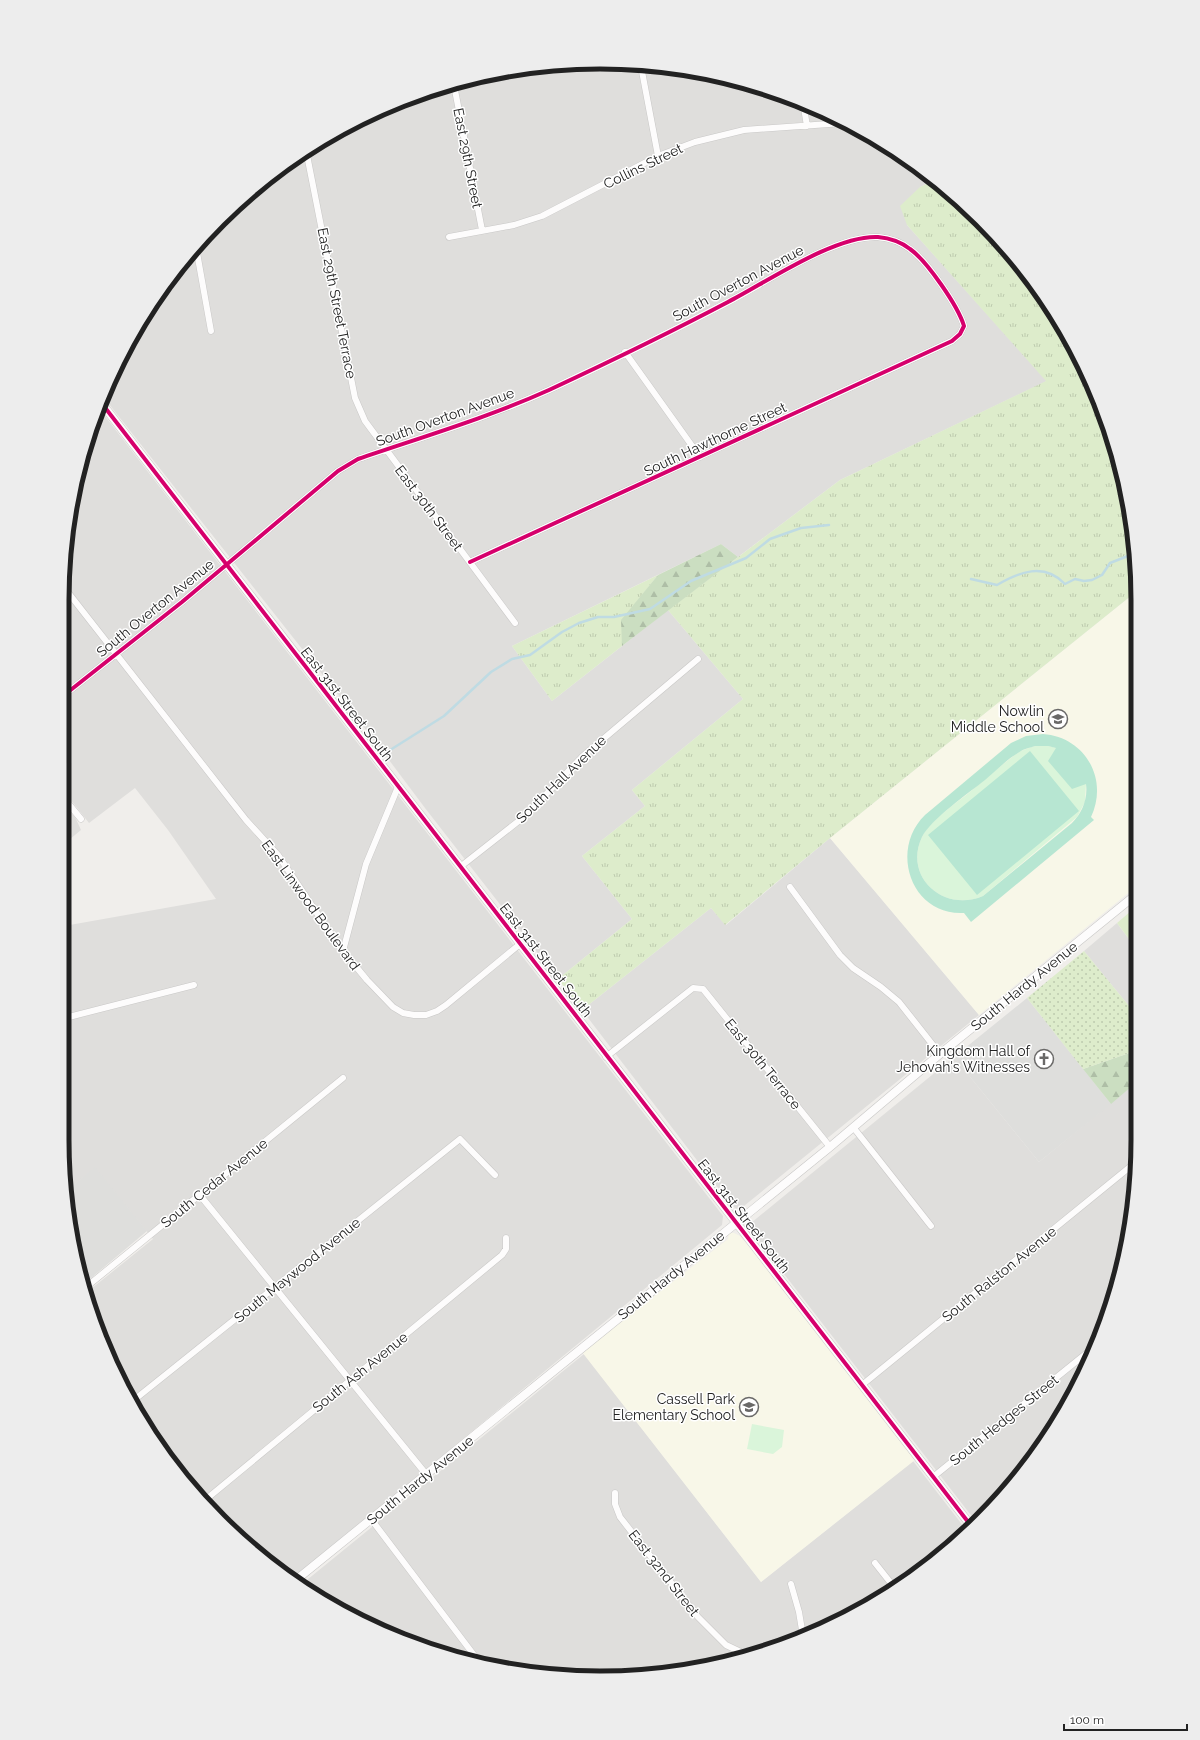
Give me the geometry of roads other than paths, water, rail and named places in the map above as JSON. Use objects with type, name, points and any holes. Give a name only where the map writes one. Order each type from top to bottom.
[{"type":"street","points":[[642,71],[658,156]]},
{"type":"street","name":"East 29th Street","points":[[455,89],[482,230]]},
{"type":"street","points":[[804,110],[807,126]]},
{"type":"street","name":"Collins Street","points":[[449,237],[514,225],[542,216],[658,156],[695,142],[744,130],[834,124]]},
{"type":"street","name":"East 29th Street Terrace","points":[[307,157],[355,398],[364,421],[385,450]]},
{"type":"street","name":"South Overton Avenue","points":[[69,691],[226,565],[338,471],[358,459],[503,410],[728,302],[815,255],[836,246],[866,238],[881,238],[901,243],[920,258],[956,306],[961,315],[963,328]]},
{"type":"street","points":[[197,254],[211,331]]},
{"type":"street","name":"South Hawthorne Street","points":[[470,562],[700,458],[952,341],[963,328]]},
{"type":"street","points":[[625,352],[700,458]]},
{"type":"street","name":"East 31st Street South","points":[[105,408],[606,1057],[968,1522]]},
{"type":"street","name":"East 30th Street","points":[[385,450],[515,623]]},
{"type":"street","name":"East Linwood Boulevard","points":[[69,594],[246,820],[278,855],[343,951],[367,980],[393,1007],[409,1014],[426,1015],[437,1011],[520,944]]},
{"type":"street","name":"South Hall Avenue","points":[[460,867],[525,816],[583,756],[698,660]]},
{"type":"street","points":[[343,951],[366,864],[398,786]]},
{"type":"street","points":[[69,803],[82,819]]},
{"type":"street","points":[[790,887],[840,955],[853,968],[881,987],[899,1002],[940,1054]]},
{"type":"street","name":"South Hardy Avenue","points":[[299,1578],[736,1222],[854,1128],[940,1054],[1131,899]]},
{"type":"street","points":[[69,1015],[194,984]]},
{"type":"street","name":"East 30th Terrace","points":[[606,1057],[693,988],[703,989],[830,1147]]},
{"type":"street","name":"South Cedar Avenue","points":[[89,1285],[343,1078]]},
{"type":"street","points":[[854,1128],[931,1226]]},
{"type":"street","name":"South Maywood Avenue","points":[[136,1398],[276,1288],[307,1261],[460,1139],[495,1174]]},
{"type":"street","name":"South Ralston Avenue","points":[[862,1385],[1130,1167]]},
{"type":"street","points":[[199,1194],[426,1474]]},
{"type":"street","name":"South Ash Avenue","points":[[208,1498],[502,1255],[506,1249],[506,1238]]},
{"type":"street","name":"South Hedges Street","points":[[933,1477],[1086,1354]]},
{"type":"street","name":"East 32nd Street","points":[[615,1493],[615,1504],[620,1517],[698,1617],[726,1645],[741,1652]]},
{"type":"street","points":[[371,1519],[475,1656]]},
{"type":"street","points":[[875,1563],[892,1584]]},
{"type":"street","points":[[791,1584],[799,1612],[802,1631]]},
{"type":"waterway","points":[[387,752],[444,716],[491,672],[512,659],[530,655],[562,632],[579,623],[598,617],[614,617],[650,609],[691,581],[746,558],[770,539],[801,528],[829,525]]},
{"type":"waterway","points":[[971,579],[997,585],[1023,573],[1040,571],[1057,577],[1065,584],[1075,579],[1084,581],[1092,580],[1102,575],[1110,563],[1129,556]]},
{"type":"place","name":"Nowlin Middle School","points":[[1058,719]]},
{"type":"place","name":"Kingdom Hall of Jehovah's Witnesses","points":[[1044,1059]]},
{"type":"place","name":"Cassell Park Elementary School","points":[[749,1407]]}]
